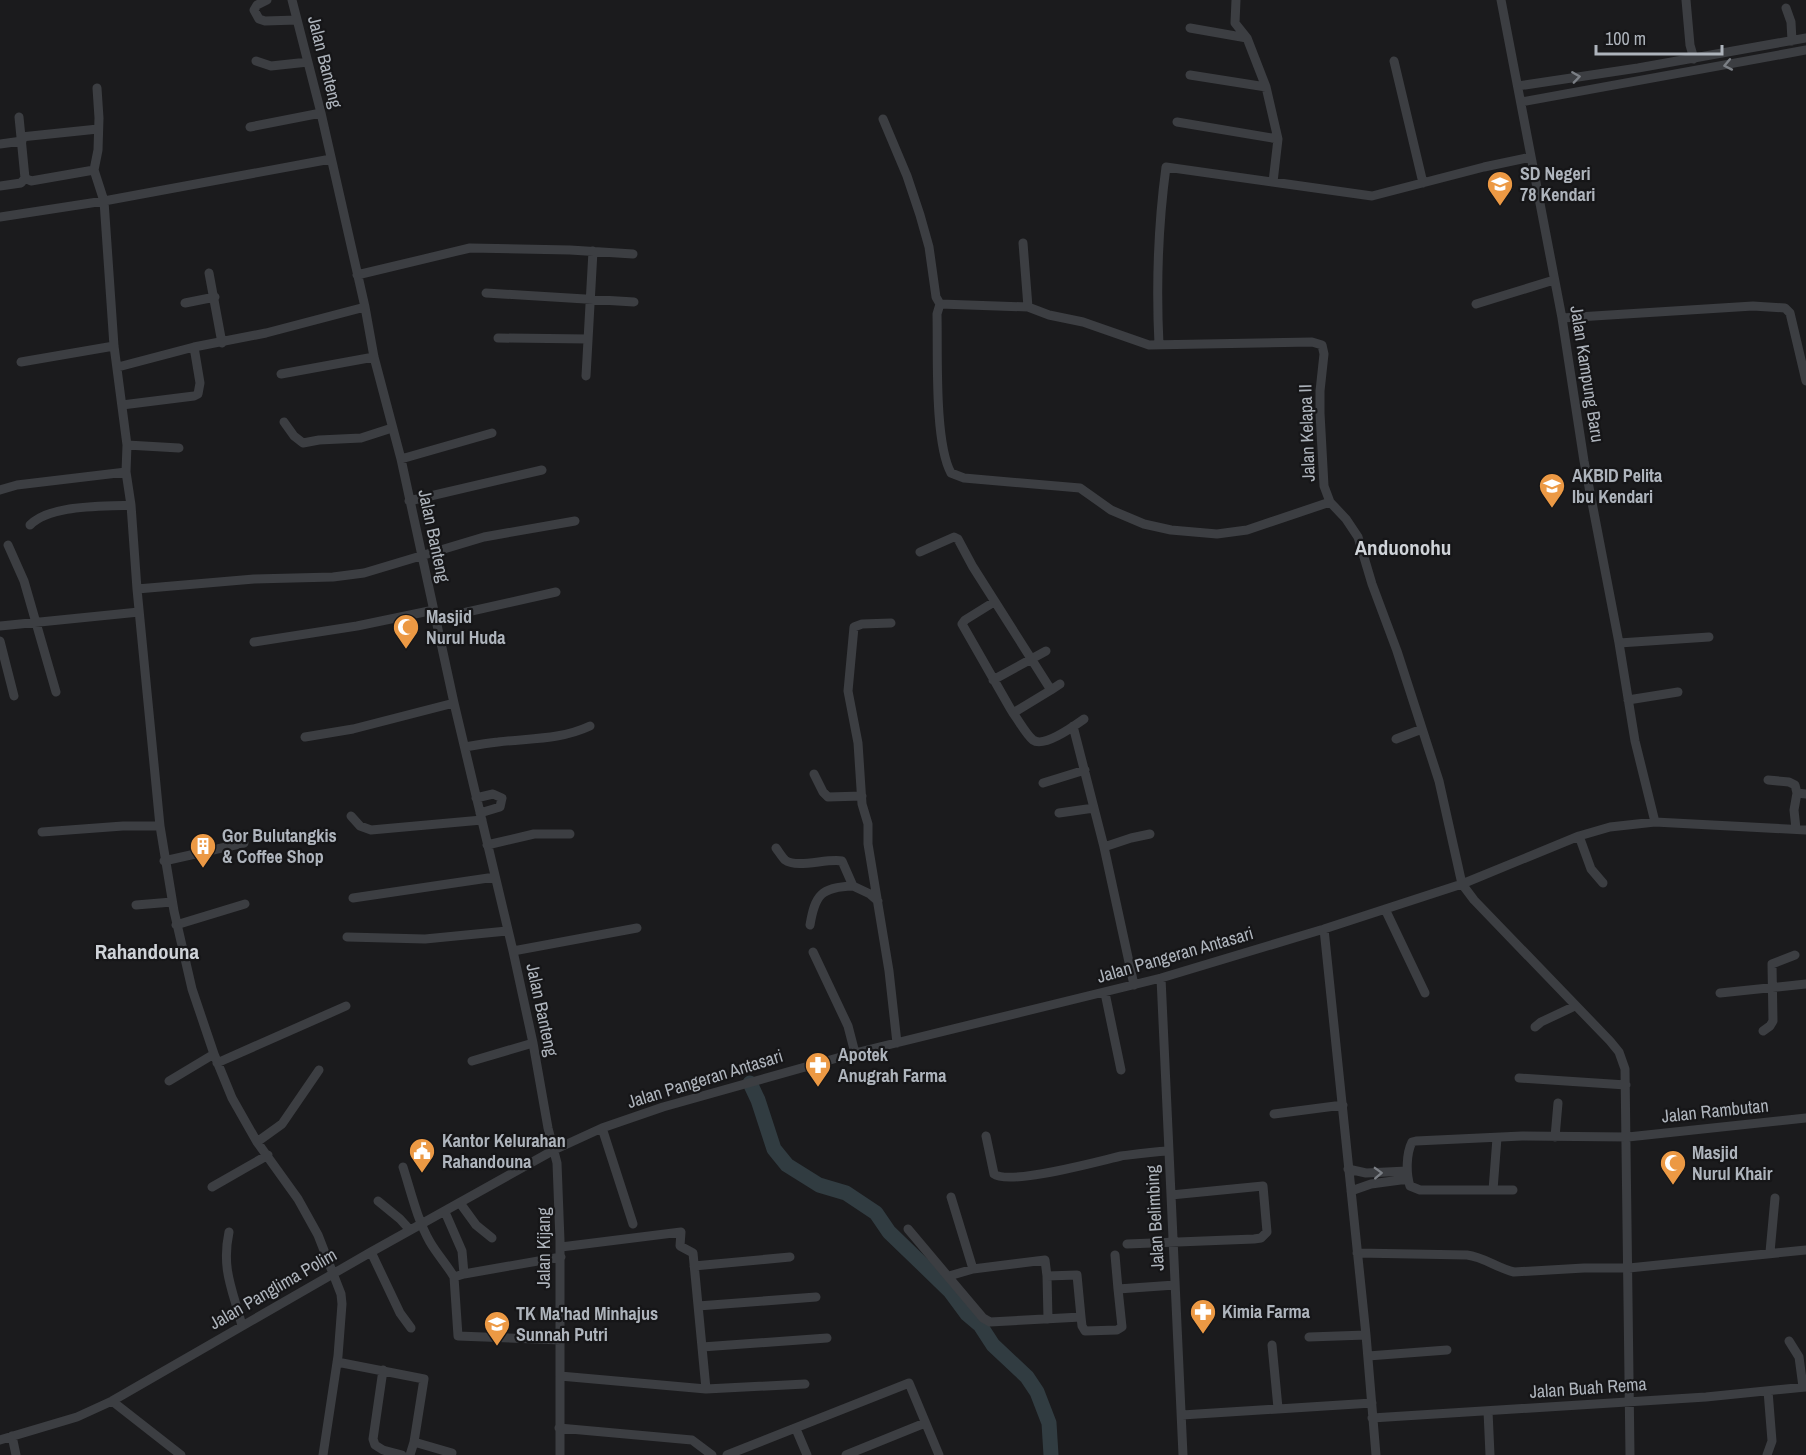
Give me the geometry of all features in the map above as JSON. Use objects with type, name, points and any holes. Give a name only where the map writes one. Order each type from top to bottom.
[{"type":"street","points":[[267,0],[257,5],[254,10],[259,19],[266,21],[297,20]]},
{"type":"street","name":"Jalan Banteng","points":[[292,0],[321,113],[365,307],[374,357],[401,459],[420,556],[513,951],[554,1150]]},
{"type":"street","points":[[1236,0],[1235,23],[1247,38],[1266,87],[1278,139],[1273,182]]},
{"type":"street","name":"Jalan Kampung Baru","points":[[1502,0],[1562,318],[1582,452],[1619,643],[1635,741],[1655,822]]},
{"type":"street","points":[[1686,0],[1690,45],[1694,59]]},
{"type":"street","points":[[1786,8],[1791,22],[1792,41]]},
{"type":"street","points":[[1190,28],[1247,38]]},
{"type":"street","points":[[1518,86],[1694,59],[1806,38]]},
{"type":"street","points":[[1521,102],[1806,50]]},
{"type":"street","points":[[256,61],[271,66],[308,62]]},
{"type":"street","points":[[1394,61],[1423,183]]},
{"type":"street","points":[[1190,75],[1266,87]]},
{"type":"street","points":[[97,88],[98,129],[94,170],[104,201],[114,346],[127,445],[126,472],[164,861],[176,926],[192,989],[216,1059],[232,1098],[257,1142],[298,1199],[313,1226],[341,1294],[337,1362],[323,1455]]},
{"type":"street","points":[[250,128],[321,113]]},
{"type":"street","points":[[0,186],[21,183],[25,178],[19,117]]},
{"type":"street","points":[[883,119],[907,176],[920,215],[936,297],[940,304],[937,314],[942,435],[945,456],[949,469],[954,475],[964,478],[1080,488],[1111,510],[1144,524],[1171,530],[1210,534],[1247,530],[1330,502]]},
{"type":"street","points":[[1177,122],[1278,139]]},
{"type":"street","points":[[0,144],[98,129]]},
{"type":"street","points":[[1159,345],[1156,291],[1158,237],[1166,166],[1372,196],[1532,157]]},
{"type":"street","points":[[0,218],[331,159]]},
{"type":"street","points":[[25,178],[31,181],[94,170]]},
{"type":"street","points":[[1023,243],[1028,307]]},
{"type":"street","points":[[357,275],[470,248],[633,254]]},
{"type":"street","points":[[585,376],[593,251]]},
{"type":"street","points":[[209,273],[222,343]]},
{"type":"street","points":[[1476,304],[1554,280]]},
{"type":"street","points":[[486,293],[633,302]]},
{"type":"street","points":[[186,303],[215,297]]},
{"type":"street","name":"Jalan Kelapa II","points":[[940,304],[1028,307],[1049,315],[1083,322],[1143,344],[1312,342],[1322,345],[1324,354],[1320,391],[1324,486],[1330,502],[1346,519],[1358,537],[1439,780],[1462,884]]},
{"type":"street","points":[[1562,318],[1753,306],[1785,308],[1790,313],[1806,381]]},
{"type":"street","points":[[118,367],[365,307]]},
{"type":"street","points":[[498,338],[588,339]]},
{"type":"street","points":[[21,362],[114,346]]},
{"type":"street","points":[[122,405],[198,394],[200,383],[194,347]]},
{"type":"street","points":[[281,375],[374,357]]},
{"type":"street","points":[[284,422],[294,436],[303,443],[361,438],[392,428]]},
{"type":"street","points":[[401,459],[492,433]]},
{"type":"street","points":[[127,445],[179,448]]},
{"type":"street","points":[[409,501],[542,470]]},
{"type":"street","points":[[0,490],[17,485],[126,472]]},
{"type":"street","points":[[30,525],[41,516],[57,511],[131,505]]},
{"type":"street","points":[[137,589],[254,579],[333,577],[375,570],[484,537],[575,521]]},
{"type":"street","points":[[920,552],[956,537],[994,602],[1051,690]]},
{"type":"street","points":[[8,545],[24,581],[56,692]]},
{"type":"street","points":[[254,642],[435,615],[556,592]]},
{"type":"street","points":[[994,602],[962,624],[1013,713],[1036,741],[1047,741],[1084,718]]},
{"type":"street","points":[[0,626],[140,612]]},
{"type":"street","points":[[891,623],[862,624],[854,629],[848,691],[858,743],[862,796],[868,824],[868,844],[889,971],[897,1043]]},
{"type":"street","points":[[1619,643],[1709,637]]},
{"type":"street","points":[[0,641],[14,696]]},
{"type":"street","points":[[993,680],[1046,651]]},
{"type":"street","points":[[1013,713],[1060,684]]},
{"type":"street","points":[[1628,700],[1678,692]]},
{"type":"street","points":[[305,737],[353,729],[454,703]]},
{"type":"street","points":[[465,747],[498,741],[548,738],[576,732],[590,726]]},
{"type":"street","points":[[1073,726],[1104,847],[1134,985]]},
{"type":"street","points":[[1396,739],[1422,729]]},
{"type":"street","points":[[1043,783],[1085,770]]},
{"type":"street","points":[[814,774],[823,792],[828,796],[862,796]]},
{"type":"street","points":[[1768,780],[1789,782],[1795,785],[1801,794],[1794,810],[1801,830]]},
{"type":"street","points":[[351,816],[360,826],[372,830],[481,816],[500,807],[502,798],[493,794],[476,798]]},
{"type":"street","points":[[1059,813],[1094,808]]},
{"type":"street","name":"Jalan Pangeran Antasari","points":[[554,1150],[602,1128],[746,1082],[855,1053],[1105,993],[1324,929],[1462,884],[1579,837],[1610,827],[1655,822],[1801,830]]},
{"type":"street","points":[[42,832],[123,826],[160,826]]},
{"type":"street","points":[[487,845],[534,834],[570,834]]},
{"type":"street","points":[[1104,847],[1150,834]]},
{"type":"street","points":[[1579,837],[1591,869],[1603,884]]},
{"type":"street","points":[[164,861],[244,843]]},
{"type":"street","points":[[776,848],[784,859],[791,863],[842,861],[852,886]]},
{"type":"street","points":[[354,898],[495,877]]},
{"type":"street","points":[[1462,884],[1474,900],[1603,1033],[1619,1052],[1624,1062],[1628,1137],[1630,1455]]},
{"type":"street","points":[[810,925],[814,905],[819,896],[838,887],[852,886],[870,894],[878,901]]},
{"type":"street","points":[[136,905],[172,902]]},
{"type":"street","points":[[176,926],[244,904]]},
{"type":"street","points":[[1385,909],[1425,993]]},
{"type":"street","points":[[513,951],[637,928]]},
{"type":"street","points":[[1324,929],[1366,1335],[1376,1455]]},
{"type":"street","points":[[347,937],[425,939],[507,931]]},
{"type":"street","points":[[813,952],[848,1026],[855,1053]]},
{"type":"street","points":[[1763,1031],[1773,1021],[1772,964],[1795,955]]},
{"type":"street","name":"Jalan Belimbing","points":[[1161,978],[1182,1455]]},
{"type":"street","points":[[1720,993],[1806,984]]},
{"type":"street","points":[[1105,993],[1121,1070]]},
{"type":"street","points":[[169,1081],[216,1059],[346,1006]]},
{"type":"street","points":[[1535,1027],[1575,1006]]},
{"type":"street","points":[[472,1061],[533,1043]]},
{"type":"street","points":[[257,1142],[282,1124],[319,1070]]},
{"type":"street","points":[[1519,1078],[1626,1085]]},
{"type":"street","points":[[1556,1137],[1558,1103]]},
{"type":"street","points":[[1274,1114],[1343,1105]]},
{"type":"street","name":"Jalan Rambutan","points":[[1408,1175],[1410,1147],[1413,1142],[1522,1136],[1628,1137],[1806,1119]]},
{"type":"street","points":[[602,1128],[633,1224]]},
{"type":"street","points":[[986,1136],[994,1174],[1003,1178],[1040,1174],[1124,1156],[1168,1150]]},
{"type":"street","points":[[1493,1190],[1497,1138]]},
{"type":"street","name":"Jalan Panglima Polim","points":[[0,1440],[43,1429],[112,1401],[554,1150]]},
{"type":"street","name":"Jalan Kijang","points":[[554,1150],[559,1171],[561,1252],[560,1455]]},
{"type":"street","points":[[212,1187],[268,1155]]},
{"type":"street","points":[[403,1167],[421,1225],[454,1277],[457,1334],[460,1338],[561,1341]]},
{"type":"street","points":[[1348,1170],[1408,1175]]},
{"type":"street","points":[[1408,1175],[1410,1186],[1420,1190],[1513,1190]]},
{"type":"street","points":[[1351,1191],[1408,1175]]},
{"type":"street","points":[[1127,1244],[1254,1239],[1264,1236],[1267,1230],[1263,1186],[1172,1195]]},
{"type":"street","points":[[951,1197],[973,1269]]},
{"type":"street","points":[[1770,1252],[1775,1198]]},
{"type":"street","points":[[378,1201],[410,1230]]},
{"type":"street","points":[[460,1203],[476,1225],[492,1238]]},
{"type":"street","points":[[445,1212],[462,1251],[465,1274]]},
{"type":"street","points":[[908,1229],[928,1256],[949,1276],[987,1321],[996,1323],[1081,1317]]},
{"type":"street","points":[[229,1232],[225,1251],[227,1272],[242,1326]]},
{"type":"street","points":[[454,1277],[561,1252],[681,1232],[680,1246],[693,1253],[706,1389]]},
{"type":"street","points":[[1357,1253],[1467,1255],[1514,1272],[1629,1268],[1806,1250]]},
{"type":"street","points":[[372,1252],[399,1313],[411,1328]]},
{"type":"street","points":[[1047,1276],[1076,1271],[1082,1326],[1085,1331],[1120,1329],[1122,1327],[1115,1255]]},
{"type":"street","points":[[694,1266],[790,1257]]},
{"type":"street","points":[[949,1276],[973,1269],[1043,1259],[1046,1262],[1048,1319]]},
{"type":"street","points":[[1118,1289],[1175,1286]]},
{"type":"street","points":[[698,1306],[816,1297]]},
{"type":"street","points":[[1309,1337],[1366,1335]]},
{"type":"street","points":[[702,1347],[827,1338]]},
{"type":"street","points":[[1789,1341],[1799,1357],[1804,1387]]},
{"type":"street","points":[[1272,1345],[1278,1408]]},
{"type":"street","points":[[1368,1356],[1447,1350]]},
{"type":"street","points":[[337,1362],[424,1379],[410,1455]]},
{"type":"street","points":[[383,1370],[373,1439],[375,1445],[383,1450],[402,1455]]},
{"type":"street","points":[[560,1376],[706,1389],[805,1384]]},
{"type":"street","points":[[727,1455],[909,1383],[939,1455]]},
{"type":"street","name":"Jalan Buah Rema","points":[[1372,1418],[1768,1392],[1804,1387]]},
{"type":"street","points":[[1767,1455],[1772,1441],[1768,1392]]},
{"type":"street","points":[[112,1401],[181,1455]]},
{"type":"street","points":[[1182,1415],[1372,1403]]},
{"type":"street","points":[[1488,1411],[1490,1455]]},
{"type":"street","points":[[846,1455],[926,1423]]},
{"type":"street","points":[[559,1428],[692,1440],[712,1455]]},
{"type":"street","points":[[796,1429],[807,1455]]},
{"type":"street","points":[[12,1436],[16,1455]]},
{"type":"street","points":[[414,1442],[452,1453]]},
{"type":"waterway","points":[[750,1083],[774,1149],[787,1165],[819,1185],[846,1193],[876,1213],[889,1232],[950,1291],[967,1314],[980,1325],[993,1345],[1027,1377],[1037,1392],[1049,1423],[1051,1455]]},
{"type":"place","name":"SD Negeri 78 Kendari","points":[[1500,207]]},
{"type":"place","name":"AKBID Pelita Ibu Kendari","points":[[1552,509]]},
{"type":"place","name":"Masjid Nurul Huda","points":[[406,650]]},
{"type":"place","name":"Gor Bulutangkis & Coffee Shop","points":[[203,869]]},
{"type":"place","name":"Apotek Anugrah Farma","points":[[818,1088]]},
{"type":"place","name":"Kantor Kelurahan Rahandouna","points":[[422,1174]]},
{"type":"place","name":"Masjid Nurul Khair","points":[[1673,1186]]},
{"type":"place","name":"Kimia Farma","points":[[1203,1335]]},
{"type":"place","name":"TK Ma'had Minhajus Sunnah Putri","points":[[497,1347]]},
{"type":"district","name":"Anduonohu","points":[[1403,548]]},
{"type":"district","name":"Rahandouna","points":[[147,952]]}]
